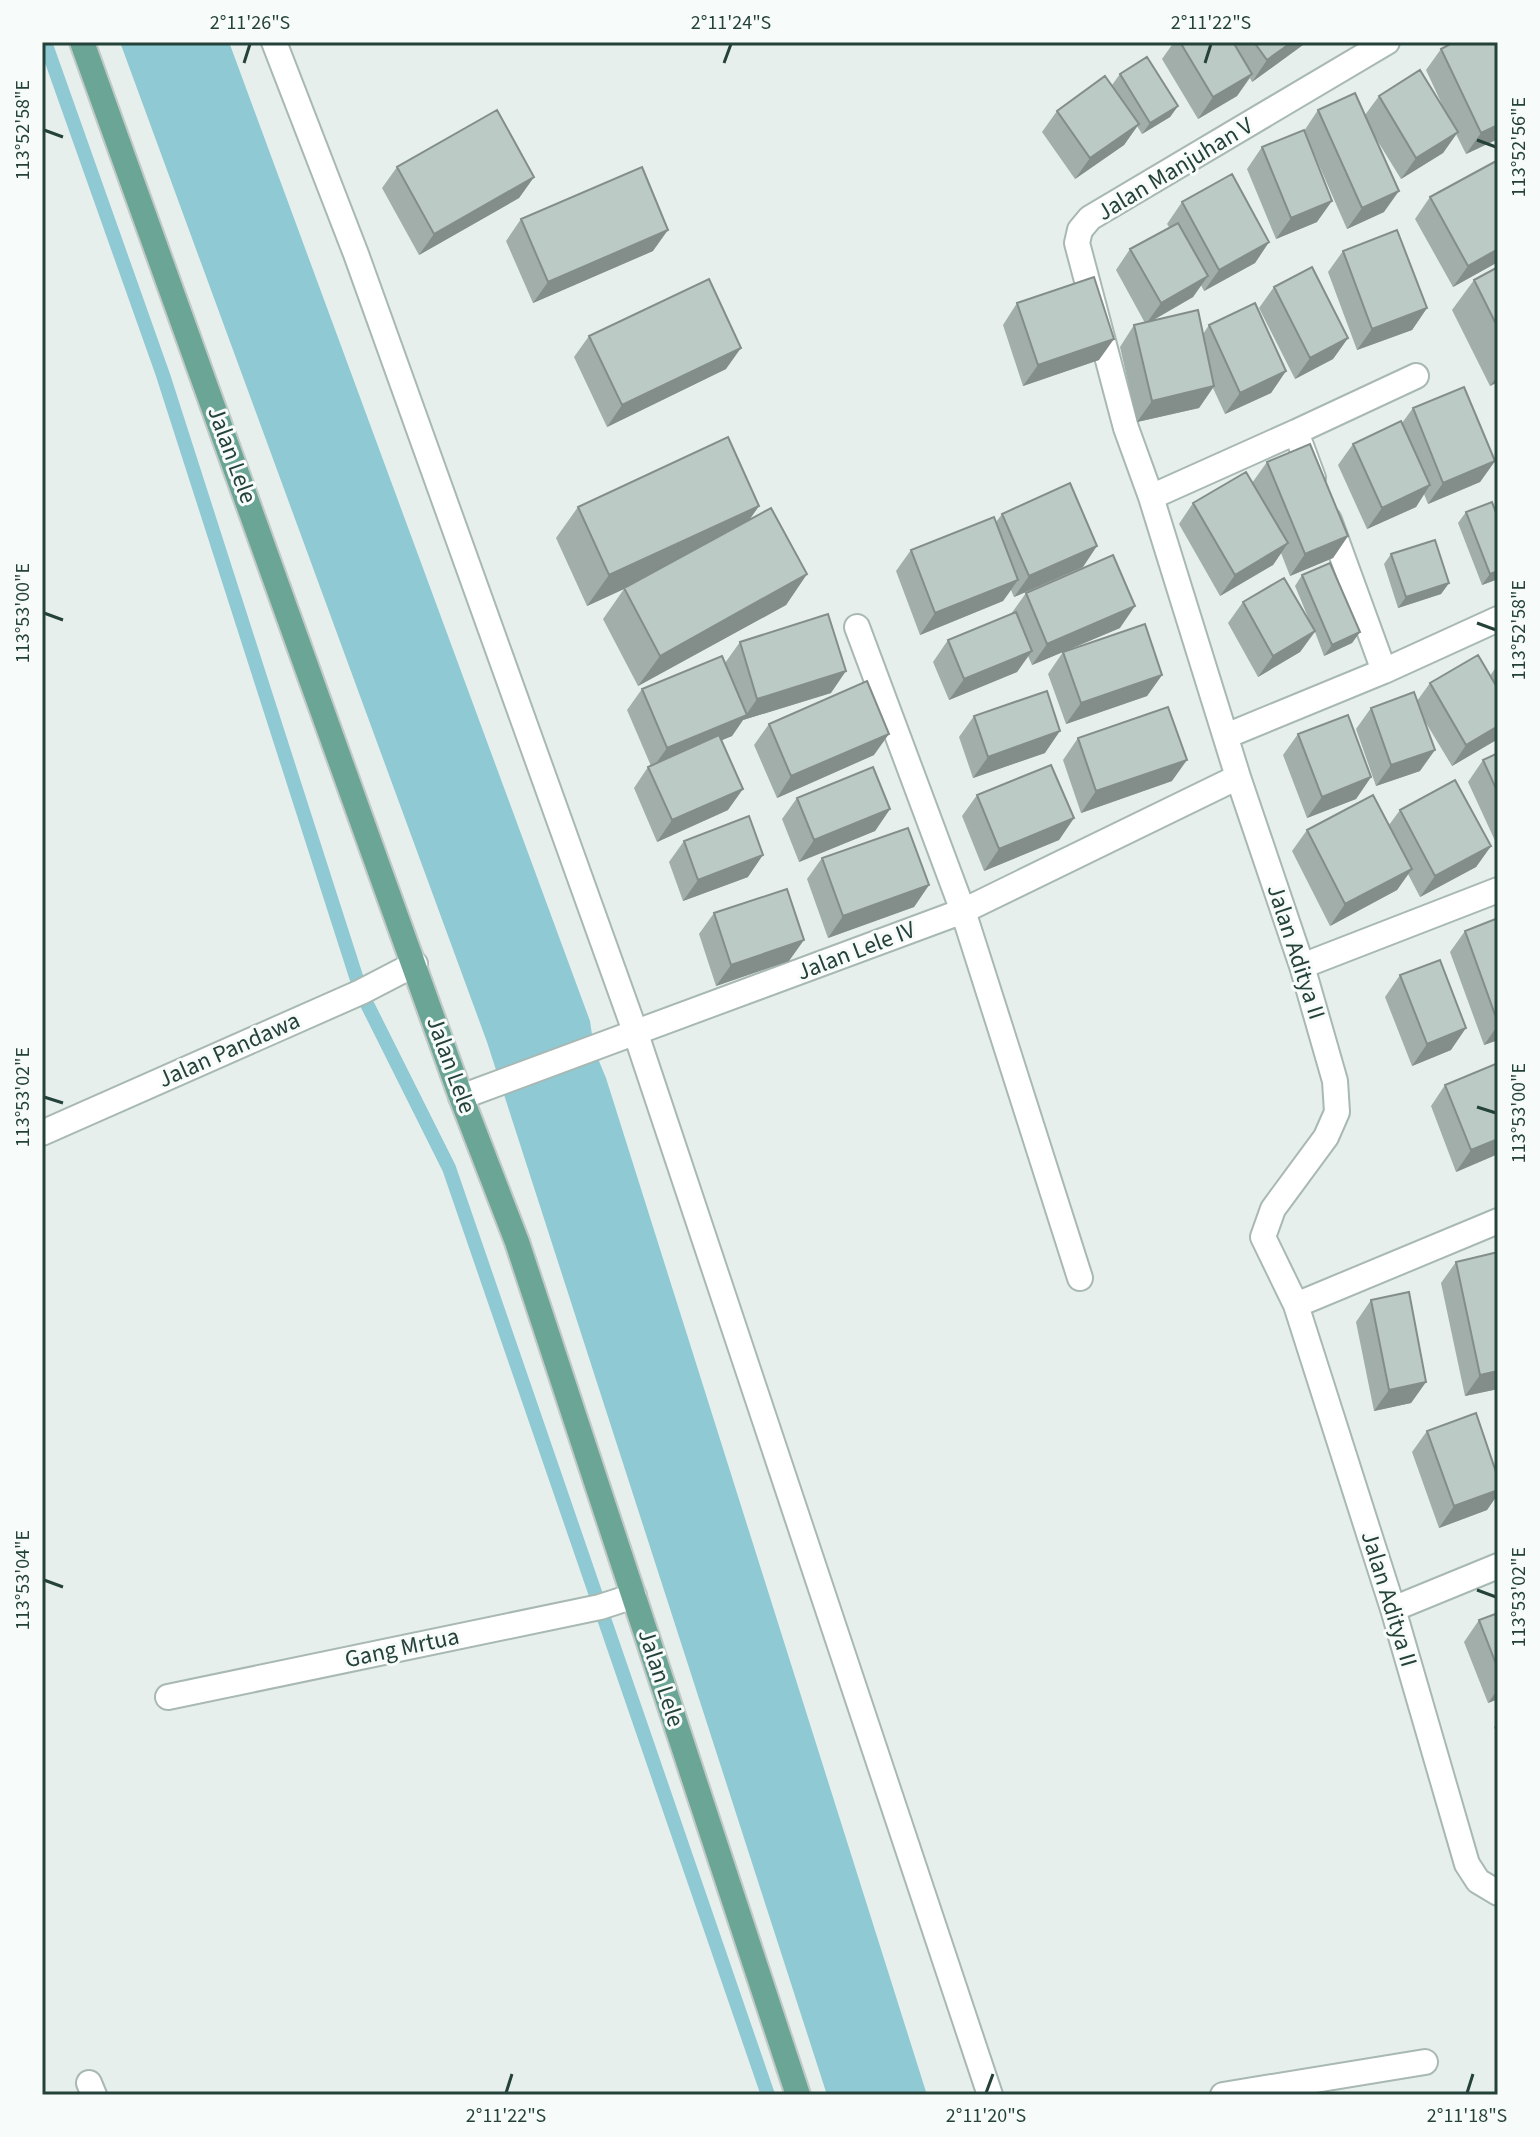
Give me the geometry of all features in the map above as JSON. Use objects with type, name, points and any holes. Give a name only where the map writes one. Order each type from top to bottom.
[{"type":"main road","name":"Jalan Lele","points":[[82,42],[461,1097],[517,1242],[798,2095]]},
{"type":"street","points":[[274,42],[356,254],[636,1034],[990,2095]]},
{"type":"street","name":"Jalan Manjuhan V","points":[[1151,497],[1126,428],[1077,243],[1080,230],[1090,218],[1387,42]]},
{"type":"street","points":[[1151,497],[1416,376]]},
{"type":"street","points":[[1296,432],[1384,671]]},
{"type":"street","name":"Jalan Aditya II","points":[[1151,497],[1238,777],[1302,966],[1335,1081],[1337,1112],[1326,1137],[1273,1209],[1263,1237],[1296,1305],[1393,1609],[1467,1864],[1478,1881],[1498,1893]]},
{"type":"street","points":[[1226,736],[1384,671],[1498,619]]},
{"type":"street","points":[[857,627],[963,911],[1080,1278]]},
{"type":"street","name":"Jalan Lele IV","points":[[461,1097],[963,911],[1238,777]]},
{"type":"street","points":[[1302,966],[1498,890]]},
{"type":"street","name":"Jalan Pandawa","points":[[42,1133],[361,992],[415,964]]},
{"type":"street","points":[[1296,1305],[1498,1221]]},
{"type":"street","points":[[1393,1609],[1498,1566]]},
{"type":"street","name":"Gang Mrtua","points":[[168,1697],[600,1607],[634,1596]]},
{"type":"street","points":[[1223,2095],[1425,2062]]},
{"type":"water","points":[[120,42],[229,42],[590,1021],[594,1049],[606,1078],[927,2095],[827,2095],[487,1042]]},
{"type":"building","points":[[1180,42],[1233,42],[1252,74],[1213,97]]},
{"type":"building","points":[[1254,42],[1292,42],[1267,60]]},
{"type":"building","points":[[1454,42],[1494,42],[1498,50],[1498,125],[1481,133],[1441,49]]},
{"type":"building","points":[[1147,57],[1178,106],[1150,123],[1120,74]]},
{"type":"building","points":[[1420,70],[1458,132],[1416,158],[1379,96]]},
{"type":"building","points":[[1105,76],[1139,124],[1090,158],[1057,111]]},
{"type":"building","points":[[1355,93],[1399,191],[1362,208],[1318,110]]},
{"type":"building","points":[[497,110],[534,177],[434,234],[397,167]]},
{"type":"building","points":[[1304,130],[1332,201],[1291,218],[1262,147]]},
{"type":"building","points":[[1498,160],[1498,249],[1468,266],[1430,197]]},
{"type":"building","points":[[642,167],[668,230],[548,282],[521,219]]},
{"type":"building","points":[[1232,174],[1269,242],[1219,270],[1182,202]]},
{"type":"building","points":[[1178,223],[1208,276],[1161,303],[1130,249]]},
{"type":"building","points":[[1397,230],[1427,308],[1372,329],[1343,251]]},
{"type":"building","points":[[1312,267],[1348,338],[1310,358],[1274,287]]},
{"type":"building","points":[[1498,267],[1498,328],[1474,280]]},
{"type":"building","points":[[1094,277],[1114,339],[1038,365],[1017,303]]},
{"type":"building","points":[[709,279],[741,348],[622,405],[589,336]]},
{"type":"building","points":[[1255,303],[1286,371],[1240,393],[1209,325]]},
{"type":"building","points":[[1198,310],[1214,386],[1152,401],[1134,325]]},
{"type":"building","points":[[1464,387],[1495,461],[1443,483],[1413,408]]},
{"type":"building","points":[[1401,421],[1430,485],[1382,508],[1353,444]]},
{"type":"building","points":[[728,437],[759,506],[609,575],[578,507]]},
{"type":"building","points":[[1310,444],[1348,536],[1305,554],[1267,462]]},
{"type":"building","points":[[1246,472],[1288,543],[1235,575],[1193,503]]},
{"type":"building","points":[[1070,483],[1097,546],[1029,576],[1002,514]]},
{"type":"building","points":[[1492,502],[1498,518],[1498,571],[1490,574],[1466,512]]},
{"type":"building","points":[[771,508],[807,574],[660,656],[624,588]]},
{"type":"building","points":[[994,517],[1018,580],[935,613],[911,550]]},
{"type":"building","points":[[1435,540],[1449,583],[1406,597],[1391,554]]},
{"type":"building","points":[[1113,555],[1135,606],[1047,644],[1026,593]]},
{"type":"building","points":[[1330,563],[1360,632],[1332,645],[1302,575]]},
{"type":"building","points":[[1284,578],[1315,631],[1273,656],[1243,602]]},
{"type":"building","points":[[1016,612],[1032,651],[964,679],[948,640]]},
{"type":"building","points":[[828,614],[846,671],[757,699],[740,642]]},
{"type":"building","points":[[1145,624],[1162,675],[1081,703],[1063,652]]},
{"type":"building","points":[[1478,655],[1498,689],[1498,726],[1466,745],[1430,683]]},
{"type":"building","points":[[722,656],[747,715],[667,748],[642,689]]},
{"type":"building","points":[[867,681],[889,734],[791,776],[769,724]]},
{"type":"building","points":[[1047,691],[1060,731],[988,757],[974,716]]},
{"type":"building","points":[[1414,692],[1435,750],[1391,765],[1371,708]]},
{"type":"building","points":[[1168,707],[1187,760],[1096,791],[1078,738]]},
{"type":"building","points":[[1348,715],[1371,777],[1322,797],[1298,734]]},
{"type":"building","points":[[719,735],[743,789],[672,820],[648,767]]},
{"type":"building","points":[[1498,753],[1498,793],[1483,760]]},
{"type":"building","points":[[1051,765],[1074,818],[999,849],[977,795]]},
{"type":"building","points":[[873,767],[890,809],[814,840],[797,798]]},
{"type":"building","points":[[1455,780],[1491,846],[1435,876],[1400,810]]},
{"type":"building","points":[[1373,795],[1412,869],[1345,904],[1307,830]]},
{"type":"building","points":[[749,816],[763,855],[698,880],[684,841]]},
{"type":"building","points":[[908,828],[929,885],[843,916],[822,858]]},
{"type":"building","points":[[787,889],[804,940],[731,965],[714,913]]},
{"type":"building","points":[[1498,918],[1498,1023],[1465,931]]},
{"type":"building","points":[[1440,960],[1466,1028],[1427,1044],[1400,975]]},
{"type":"building","points":[[1498,1063],[1498,1139],[1471,1150],[1445,1085]]},
{"type":"building","points":[[1498,1252],[1498,1371],[1480,1375],[1456,1262]]},
{"type":"building","points":[[1409,1292],[1426,1382],[1389,1390],[1371,1300]]},
{"type":"building","points":[[1476,1413],[1498,1478],[1498,1490],[1454,1506],[1427,1431]]},
{"type":"building","points":[[1498,1613],[1498,1669],[1479,1620]]},
{"type":"waterway","points":[[45,42],[163,375],[361,992],[449,1168],[768,2095]]}]
